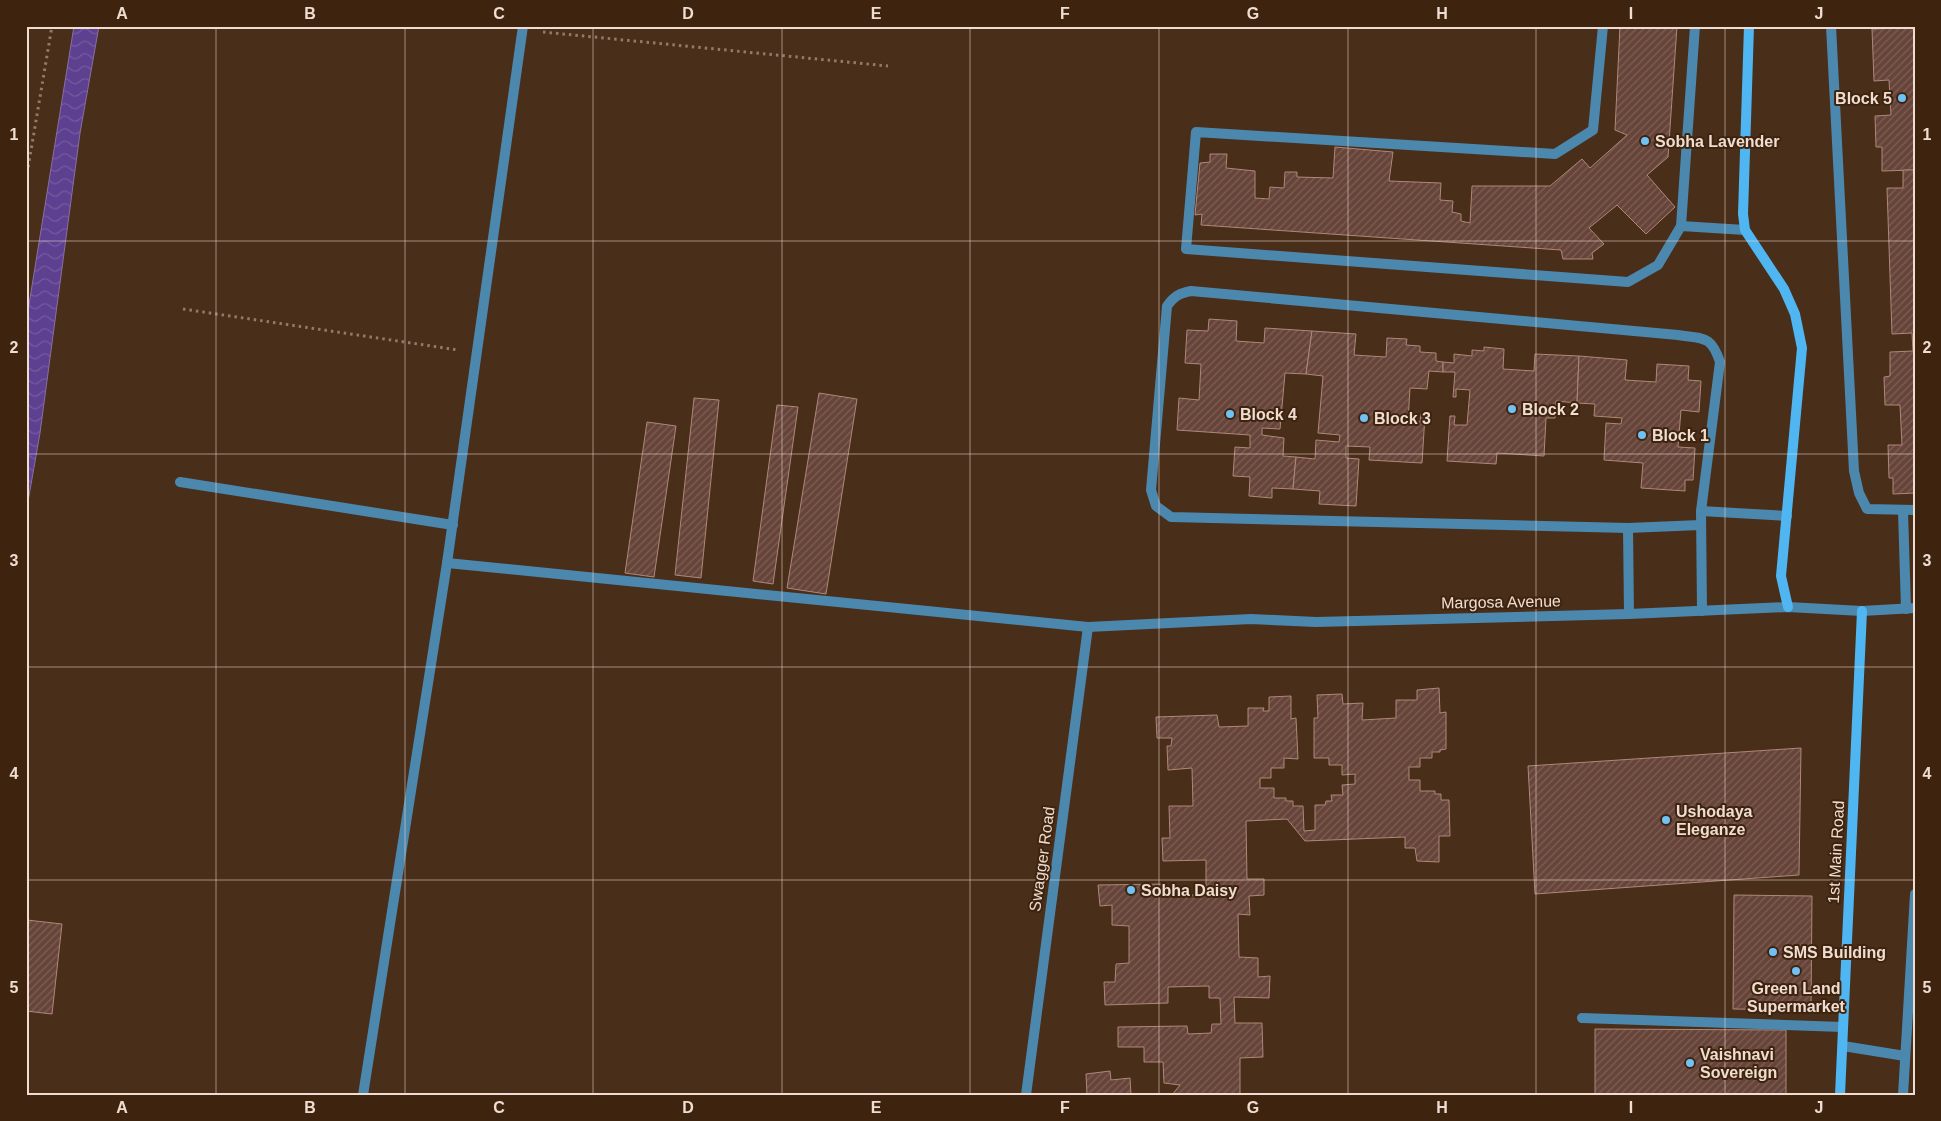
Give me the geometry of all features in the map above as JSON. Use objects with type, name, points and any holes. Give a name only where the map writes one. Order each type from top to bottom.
[{"type":"street","points":[[1603,26],[1593,130],[1555,154],[1196,132],[1186,248],[1628,282],[1658,265],[1681,226],[1696,26]]},
{"type":"street","points":[[1750,26],[1743,214],[1745,230],[1784,288],[1795,314],[1802,348],[1781,576],[1788,607]]},
{"type":"street","points":[[1831,26],[1854,471],[1859,494],[1866,509],[1915,510]]},
{"type":"street","points":[[363,1095],[453,525],[523,28]]},
{"type":"street","points":[[1681,226],[1745,230]]},
{"type":"street","points":[[1700,525],[1628,528],[1171,517],[1156,506],[1151,490],[1167,306],[1173,298],[1191,290],[1705,339],[1715,347],[1720,362],[1701,511],[1702,611]]},
{"type":"street","points":[[180,482],[453,525]]},
{"type":"street","points":[[1701,511],[1787,516]]},
{"type":"street","points":[[1903,511],[1910,608]]},
{"type":"street","points":[[1628,528],[1629,614]]},
{"type":"street","name":"Margosa Avenue","points":[[447,563],[1088,627],[1252,619],[1316,622],[1629,614],[1788,607],[1862,611],[1910,608]]},
{"type":"street","name":"1st Main Road","points":[[1840,1095],[1862,611]]},
{"type":"street","name":"Swagger Road","points":[[1026,1095],[1088,627]]},
{"type":"street","points":[[1903,1095],[1915,894]]},
{"type":"street","points":[[1582,1018],[1843,1027]]},
{"type":"street","points":[[1843,1046],[1905,1056]]},
{"type":"path","points":[[26,180],[52,26]]},
{"type":"path","points":[[523,28],[888,66]]},
{"type":"path","points":[[183,309],[476,352]]},
{"type":"water","points":[[74,26],[99,26],[80,133],[40,433],[26,513],[26,323]]},
{"type":"building","name":"Sobha Lavender","points":[[1620,26],[1677,26],[1668,157],[1647,175],[1675,207],[1646,234],[1617,205],[1589,228],[1604,244],[1592,253],[1593,259],[1563,259],[1561,250],[1201,225],[1202,214],[1195,215],[1200,163],[1210,162],[1210,154],[1227,154],[1226,168],[1255,171],[1255,198],[1269,199],[1270,187],[1284,188],[1285,172],[1297,172],[1297,177],[1333,178],[1335,147],[1393,152],[1389,181],[1441,183],[1440,200],[1453,201],[1452,212],[1461,214],[1461,221],[1470,223],[1472,186],[1550,186],[1582,159],[1590,168],[1627,135],[1615,130]]},
{"type":"building","name":"Block 5","points":[[1901,26],[1915,26],[1915,170],[1882,171],[1882,147],[1876,147],[1875,116],[1891,115],[1889,80],[1874,81],[1872,29],[1901,28]]},
{"type":"building","points":[[1903,170],[1915,170],[1915,351],[1913,351],[1912,333],[1892,334],[1887,188],[1903,188]]},
{"type":"building","name":"Block 4","points":[[1209,319],[1237,321],[1236,341],[1264,343],[1265,328],[1312,331],[1306,374],[1285,373],[1280,429],[1262,428],[1262,435],[1284,438],[1283,456],[1296,457],[1293,489],[1272,488],[1272,498],[1249,496],[1250,477],[1233,476],[1235,447],[1250,448],[1250,435],[1177,430],[1179,398],[1199,400],[1201,364],[1185,363],[1187,330],[1208,331]]},
{"type":"building","name":"Block 3","points":[[1312,331],[1356,334],[1354,355],[1386,357],[1387,338],[1407,339],[1406,345],[1420,346],[1420,352],[1436,353],[1436,361],[1443,362],[1443,372],[1429,371],[1427,389],[1410,388],[1408,421],[1420,422],[1421,414],[1425,415],[1422,463],[1369,460],[1370,447],[1346,446],[1346,458],[1359,459],[1356,506],[1319,504],[1320,491],[1293,489],[1296,457],[1315,459],[1316,440],[1339,442],[1340,435],[1318,433],[1323,376],[1306,374]]},
{"type":"building","name":"Block 2","points":[[1484,347],[1504,349],[1503,369],[1534,371],[1535,354],[1579,356],[1577,403],[1556,401],[1555,418],[1546,418],[1544,456],[1497,453],[1496,464],[1447,461],[1450,416],[1455,416],[1454,425],[1467,425],[1470,390],[1456,389],[1456,397],[1453,397],[1455,372],[1443,372],[1443,362],[1454,363],[1454,354],[1472,356],[1472,350],[1484,351]]},
{"type":"building","points":[[1915,351],[1915,493],[1893,494],[1893,478],[1889,478],[1888,445],[1902,445],[1900,405],[1885,405],[1884,377],[1890,376],[1890,352]]},
{"type":"building","name":"Block 1","points":[[1579,356],[1627,360],[1625,380],[1656,382],[1657,364],[1689,366],[1688,380],[1701,381],[1699,412],[1681,410],[1678,447],[1695,448],[1693,480],[1685,480],[1685,491],[1641,488],[1643,463],[1604,460],[1606,423],[1621,424],[1622,418],[1594,416],[1595,404],[1577,403]]},
{"type":"building","points":[[819,393],[857,399],[826,594],[787,588]]},
{"type":"building","points":[[694,398],[719,400],[701,578],[675,575]]},
{"type":"building","points":[[777,405],[798,407],[773,584],[753,581]]},
{"type":"building","points":[[647,422],[676,426],[654,577],[625,573]]},
{"type":"building","name":"Sobha Daisy","points":[[1439,688],[1440,713],[1446,712],[1446,749],[1440,750],[1440,752],[1432,752],[1432,758],[1420,758],[1420,767],[1409,767],[1409,780],[1420,780],[1420,791],[1435,791],[1435,794],[1441,794],[1441,800],[1449,800],[1450,836],[1439,836],[1439,862],[1417,861],[1415,848],[1405,848],[1405,837],[1305,841],[1287,819],[1246,821],[1247,879],[1264,879],[1264,895],[1249,896],[1250,915],[1238,914],[1239,957],[1258,958],[1258,977],[1270,976],[1269,998],[1234,997],[1235,1023],[1262,1023],[1263,1057],[1240,1058],[1240,1095],[1172,1095],[1180,1085],[1164,1083],[1163,1062],[1144,1062],[1144,1047],[1118,1047],[1118,1027],[1187,1026],[1188,1034],[1211,1033],[1212,1024],[1221,1024],[1220,998],[1209,998],[1209,986],[1168,987],[1168,1003],[1105,1005],[1104,982],[1115,982],[1116,964],[1129,963],[1129,926],[1112,925],[1112,905],[1100,906],[1098,885],[1164,884],[1165,895],[1206,895],[1206,860],[1163,861],[1162,838],[1170,838],[1169,806],[1193,806],[1192,768],[1168,770],[1167,746],[1171,746],[1172,738],[1157,738],[1156,717],[1217,715],[1219,727],[1248,726],[1248,708],[1264,708],[1263,711],[1269,711],[1269,697],[1291,696],[1291,719],[1296,718],[1298,759],[1284,758],[1284,768],[1271,768],[1271,778],[1260,778],[1260,788],[1274,788],[1274,798],[1286,798],[1286,801],[1293,801],[1293,806],[1303,806],[1304,831],[1315,830],[1315,805],[1325,805],[1326,801],[1332,801],[1331,795],[1343,795],[1342,785],[1355,784],[1355,774],[1342,775],[1342,765],[1329,765],[1329,758],[1314,758],[1314,718],[1318,718],[1317,695],[1342,694],[1343,704],[1363,703],[1362,720],[1396,718],[1396,700],[1417,700],[1417,690]]},
{"type":"building","name":"Ushodaya Eleganze","points":[[1801,748],[1799,875],[1535,894],[1528,766]]},
{"type":"building","name":"SMS Building","points":[[1734,895],[1812,896],[1811,1010],[1733,1009]]},
{"type":"building","points":[[27,920],[62,924],[52,1014],[26,1011]]},
{"type":"building","name":"Vaishnavi Sovereign","points":[[1595,1029],[1786,1030],[1786,1095],[1595,1095]]},
{"type":"building","points":[[1110,1071],[1111,1080],[1130,1078],[1131,1095],[1087,1095],[1086,1074]]},
{"type":"place","name":"Block 5","points":[[1902,98]]},
{"type":"place","name":"Sobha Lavender","points":[[1645,141]]},
{"type":"place","name":"Block 2","points":[[1512,409]]},
{"type":"place","name":"Block 4","points":[[1230,414]]},
{"type":"place","name":"Block 3","points":[[1364,418]]},
{"type":"place","name":"Block 1","points":[[1642,435]]},
{"type":"place","name":"Ushodaya Eleganze","points":[[1666,820]]},
{"type":"place","name":"Sobha Daisy","points":[[1131,890]]},
{"type":"place","name":"SMS Building","points":[[1773,952]]},
{"type":"place","name":"Green Land Supermarket","points":[[1796,971]]},
{"type":"place","name":"Vaishnavi Sovereign","points":[[1690,1063]]}]
